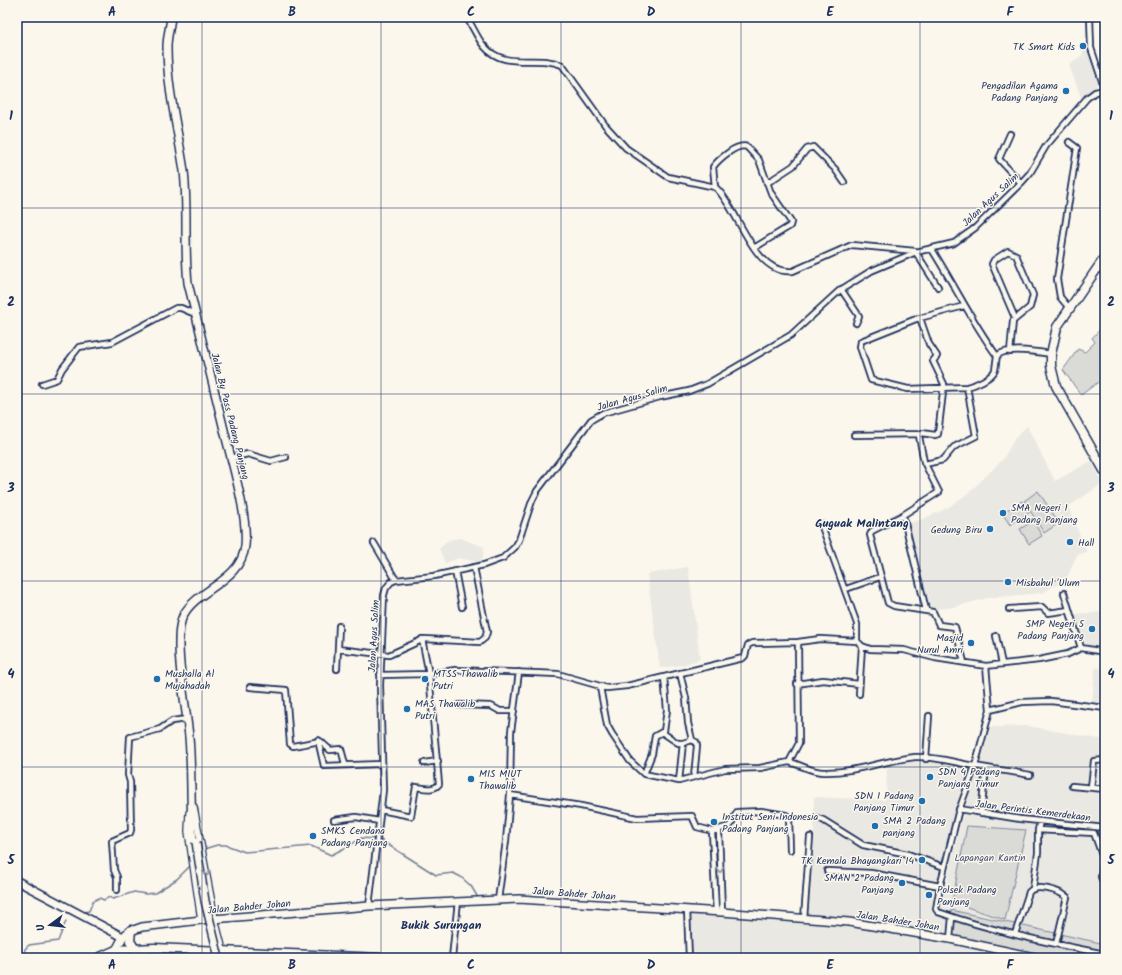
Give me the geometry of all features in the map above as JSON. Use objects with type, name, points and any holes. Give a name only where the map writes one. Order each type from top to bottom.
[{"type":"highway","points":[[1105,257],[1057,327],[1051,354],[1051,366],[1056,386],[1105,472]]},
{"type":"highway","points":[[131,930],[130,942],[135,949]]},
{"type":"highway","points":[[98,958],[116,950],[135,949],[222,956],[382,958]]},
{"type":"main road","name":"Jalan By Pass Padang Panjang","points":[[171,17],[167,46],[168,62],[173,114],[184,171],[185,253],[188,283],[237,483],[245,545],[243,556],[238,565],[221,582],[191,605],[184,614],[180,625],[182,685],[187,719],[195,842]]},
{"type":"main road","points":[[195,842],[204,901],[222,956]]},
{"type":"main road","points":[[195,842],[202,904],[215,958]]},
{"type":"main road","points":[[17,881],[123,937]]},
{"type":"main road","name":"Jalan Bahder Johan","points":[[116,950],[123,937],[131,930],[142,927],[215,918],[369,906],[519,899],[849,922],[950,939],[1039,958]]},
{"type":"street","points":[[466,17],[483,45],[495,56],[509,61],[533,61],[562,65],[617,140],[660,174],[674,179],[715,187]]},
{"type":"street","points":[[1090,17],[1091,48],[1105,90]]},
{"type":"street","name":"Jalan Agus Salim","points":[[369,906],[383,790],[380,654],[384,595],[388,585],[396,580],[455,571],[504,558],[515,547],[537,491],[591,420],[603,414],[660,397],[689,391],[707,384],[791,335],[841,290],[871,271],[916,252],[954,243],[975,228],[1021,183],[1030,173],[1046,146],[1077,110],[1095,92],[1105,90]]},
{"type":"street","points":[[1010,134],[999,159],[1021,183]]},
{"type":"street","points":[[1069,142],[1077,148],[1056,279],[1060,297],[1070,308]]},
{"type":"street","points":[[754,248],[790,226],[791,222],[772,196],[759,160],[747,147],[743,146],[720,158],[713,166],[715,187],[754,248],[770,265],[781,271],[793,271],[852,245],[916,252],[938,287]]},
{"type":"street","points":[[767,183],[793,166],[807,149],[813,147],[835,169],[844,182]]},
{"type":"street","points":[[931,248],[952,282],[964,306],[997,356],[995,370],[992,374],[967,387],[903,388],[874,382],[869,378],[860,343],[920,318],[964,306]]},
{"type":"street","points":[[1010,352],[1012,323],[1015,318],[1030,307],[1033,295],[1016,254],[1008,251],[994,260],[992,264],[1015,318]]},
{"type":"street","points":[[841,290],[859,316],[856,323]]},
{"type":"street","points":[[42,384],[57,379],[62,369],[79,347],[112,342],[176,308],[181,308],[195,314]]},
{"type":"street","points":[[854,435],[938,435],[944,387],[933,361],[937,356],[929,344],[920,318]]},
{"type":"street","points":[[997,356],[1002,352],[1027,350],[1051,354]]},
{"type":"street","points":[[925,464],[943,460],[954,447],[976,436],[967,387]]},
{"type":"street","points":[[921,434],[919,436],[925,464],[939,490],[939,493],[870,533],[886,600],[891,605],[926,610],[934,613],[939,625],[954,626],[956,628],[964,662]]},
{"type":"street","points":[[231,458],[248,454],[271,461],[286,457]]},
{"type":"street","points":[[903,515],[926,610]]},
{"type":"street","points":[[821,524],[846,589],[857,624],[857,641]]},
{"type":"street","points":[[374,543],[396,580]]},
{"type":"street","points":[[338,649],[389,655],[422,639],[476,643],[485,638],[487,628],[474,567]]},
{"type":"street","points":[[455,571],[462,607]]},
{"type":"street","points":[[846,589],[880,577]]},
{"type":"street","points":[[1064,593],[1081,648]]},
{"type":"street","points":[[1010,609],[1042,606],[1048,613],[1069,610]]},
{"type":"street","points":[[337,669],[339,626]]},
{"type":"street","points":[[996,636],[1002,664]]},
{"type":"street","points":[[381,810],[411,816],[416,787],[432,788],[439,784],[430,674],[422,639]]},
{"type":"street","points":[[380,674],[430,674],[455,670],[519,672],[558,674],[600,687],[627,686],[742,658],[745,656],[748,645],[752,643],[798,642],[820,639],[857,641],[862,646],[870,649],[904,650],[935,658],[986,666],[1039,660],[1068,654],[1081,648],[1105,652]]},
{"type":"street","points":[[790,762],[799,743],[797,684],[798,642]]},
{"type":"street","points":[[859,694],[862,646]]},
{"type":"street","points":[[986,666],[990,710],[975,766],[959,808],[944,867],[936,909],[938,912],[952,917],[1015,934],[1105,954]]},
{"type":"street","points":[[498,900],[506,841],[510,795],[511,732],[519,672]]},
{"type":"street","points":[[680,673],[686,698],[688,723],[692,740],[697,744],[694,777]]},
{"type":"street","points":[[663,733],[667,710],[664,677]]},
{"type":"street","points":[[797,684],[823,680],[859,684]]},
{"type":"street","points":[[250,687],[286,690],[290,744],[293,746],[318,740]]},
{"type":"street","points":[[600,687],[607,724],[630,761],[644,774],[672,781],[679,781],[725,769],[760,768],[790,762],[812,771],[825,772],[848,770],[917,757],[948,760],[1030,775]]},
{"type":"street","points":[[990,710],[1022,702],[1051,701],[1105,708]]},
{"type":"street","points":[[460,705],[485,706],[493,707],[500,711],[514,711]]},
{"type":"street","points":[[926,759],[929,716]]},
{"type":"street","points":[[117,890],[117,877],[114,870],[112,841],[114,838],[130,833],[131,830],[130,782],[128,775],[130,738],[160,729],[172,721],[187,719]]},
{"type":"street","points":[[663,733],[678,743],[692,740]]},
{"type":"street","points":[[644,774],[652,754],[655,736],[663,733]]},
{"type":"street","points":[[318,740],[324,766],[345,764],[382,764]]},
{"type":"street","points":[[318,740],[330,750],[341,749],[345,764]]},
{"type":"street","points":[[679,781],[683,743]]},
{"type":"street","points":[[1091,788],[1094,761],[1097,759],[1105,760]]},
{"type":"street","points":[[424,763],[438,762]]},
{"type":"street","points":[[981,814],[986,768]]},
{"type":"street","points":[[1072,786],[1105,789]]},
{"type":"street","points":[[510,795],[581,806],[637,818],[692,816],[697,827],[712,831],[730,826],[737,812],[760,811],[786,815],[789,817],[790,850]]},
{"type":"street","points":[[192,806],[222,956]]},
{"type":"street","points":[[192,806],[188,831],[201,920]]},
{"type":"street","name":"Jalan Perintis Kemerdekaan","points":[[959,808],[981,814],[1105,828]]},
{"type":"street","points":[[334,820],[356,817],[379,821]]},
{"type":"street","points":[[817,818],[823,820],[863,845],[908,854],[944,867]]},
{"type":"street","points":[[1015,934],[1029,892],[1033,888],[1038,853],[1038,830],[1040,821]]},
{"type":"street","points":[[719,830],[719,912]]},
{"type":"street","points":[[1038,830],[1094,833],[1105,861],[1101,877],[1105,886]]},
{"type":"street","points":[[712,831],[719,912]]},
{"type":"street","points":[[804,919],[810,837]]},
{"type":"street","points":[[827,871],[871,873],[940,886]]},
{"type":"street","points":[[1033,888],[1038,887],[1067,897],[1056,944]]},
{"type":"street","points":[[452,958],[458,901]]},
{"type":"street","points":[[687,910],[689,958]]},
{"type":"street","points":[[950,939],[952,917]]},
{"type":"shaded area","points":[[1083,51],[1091,51],[1099,83],[1083,102],[1069,65],[1082,55]]},
{"type":"shaded area","name":"SMA Negeri 1 Padang Panjang","points":[[1027,426],[1055,481],[1091,461],[1103,483],[1068,507],[1087,552],[1077,555],[1066,580],[1042,593],[988,598],[954,607],[927,610],[906,524],[923,519],[949,507],[972,490],[1003,459],[1015,438]]},
{"type":"shaded area","points":[[460,538],[484,547],[482,563],[459,558],[445,563],[439,549],[448,540]]},
{"type":"shaded area","points":[[688,567],[700,659],[682,665],[660,668],[647,574]]},
{"type":"shaded area","name":"SMP Negeri 5 Padang Panjang","points":[[1105,612],[1105,649],[1085,645],[1074,614]]},
{"type":"shaded area","points":[[1095,668],[1105,668],[1105,706],[1092,704]]},
{"type":"shaded area","points":[[1028,726],[1105,740],[1105,958],[689,958],[688,912],[806,920],[814,840],[814,797],[886,800],[887,764],[917,761],[957,764],[972,768],[956,812],[939,885],[946,886],[962,818],[990,727]]},
{"type":"green space","points":[[1105,324],[1105,377],[1081,395],[1063,370],[1078,349],[1085,352],[1095,342],[1092,338]]},
{"type":"green space","points":[[1038,491],[1059,523],[1044,533],[1024,501]]},
{"type":"green space","points":[[1022,501],[1030,512],[1010,525],[1002,513]]},
{"type":"green space","points":[[1033,521],[1042,536],[1029,544],[1020,529]]},
{"type":"green space","name":"Lapangan Kantin","points":[[967,826],[1026,830],[1005,920],[952,902]]},
{"type":"green space","points":[[951,910],[1105,944],[1105,958],[1053,958],[953,937]]},
{"type":"waterway","points":[[204,849],[217,845],[226,845],[245,852],[311,846],[331,855],[361,838],[375,839]]},
{"type":"waterway","points":[[379,839],[436,875],[453,873],[461,877],[471,886],[477,896]]},
{"type":"waterway","points":[[83,912],[89,911],[93,901],[99,898],[104,900],[109,897],[113,899],[134,892],[146,894],[155,893],[177,879],[191,865]]},
{"type":"waterway","points":[[23,958],[25,949],[29,945],[58,941],[66,921]]},
{"type":"place","name":"TK Smart Kids","points":[[1083,46]]},
{"type":"place","name":"Pengadilan Agama Padang Panjang","points":[[1066,91]]},
{"type":"place","name":"SMA Negeri 1 Padang Panjang","points":[[1003,513]]},
{"type":"place","name":"Gedung Biru","points":[[990,529]]},
{"type":"place","name":"Hall","points":[[1070,542]]},
{"type":"place","name":"Misbahul 'Ulum","points":[[1008,582]]},
{"type":"place","name":"SMP Negeri 5 Padang Panjang","points":[[1092,629]]},
{"type":"place","name":"Masjid Nurul Amri","points":[[971,643]]},
{"type":"place","name":"Mushalla Al Mujahadah","points":[[157,679]]},
{"type":"place","name":"MTSS Thawalib Putri","points":[[425,679]]},
{"type":"place","name":"MAS Thawalib Putri","points":[[407,709]]},
{"type":"place","name":"SDN 4 Padang Panjang Timur","points":[[930,777]]},
{"type":"place","name":"MIS MIUT Thawalib","points":[[471,779]]},
{"type":"place","name":"SDN 1 Padang Panjang Timur","points":[[922,801]]},
{"type":"place","name":"Institut Seni Indonesia Padang Panjang","points":[[714,822]]},
{"type":"place","name":"SMA 2 Padang panjang","points":[[875,826]]},
{"type":"place","name":"SMKS Cendana Padang Panjang","points":[[313,836]]},
{"type":"place","name":"TK Kemala Bhayangkari 14","points":[[922,860]]},
{"type":"place","name":"SMAN 2 Padang Panjang","points":[[902,883]]},
{"type":"place","name":"Polsek Padang Panjang","points":[[929,895]]},
{"type":"district","name":"Guguak Malintang","points":[[862,523]]},
{"type":"district","name":"Bukik Surungan","points":[[441,925]]}]
